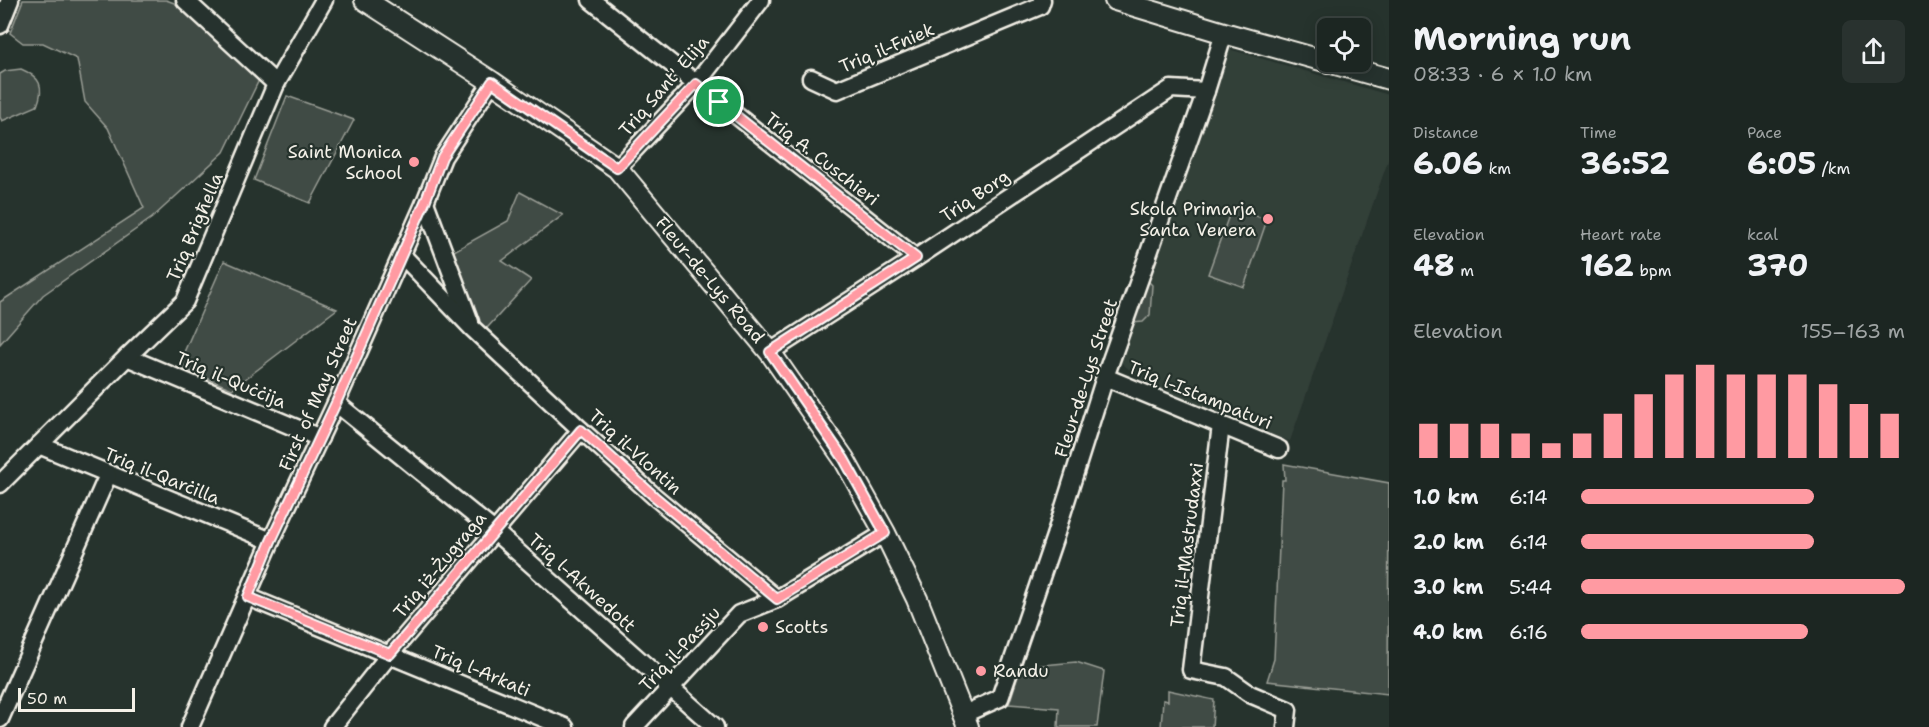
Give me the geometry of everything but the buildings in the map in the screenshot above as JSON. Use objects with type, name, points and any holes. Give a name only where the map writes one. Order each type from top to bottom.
[{"type":"main road","name":"Fleur-de-Lys Road","points":[[365,0],[492,82],[617,168],[770,352],[844,459],[885,533],[917,599],[966,721]]},
{"type":"main road","points":[[1115,0],[1389,79]]},
{"type":"street","points":[[0,26],[10,0]]},
{"type":"street","points":[[184,0],[276,84]]},
{"type":"street","name":"Triq Brigħella","points":[[0,484],[185,301],[276,84],[324,0]]},
{"type":"street","name":"Triq A. Cuschieri","points":[[591,0],[916,258]]},
{"type":"street","name":"Triq Sant' Elija","points":[[617,168],[696,84],[761,0]]},
{"type":"street","name":"Triq il-Fniek","points":[[811,78],[837,90],[1040,6],[1042,0]]},
{"type":"street","name":"Fleur-de-Lys Street","points":[[966,721],[1000,698],[1055,536],[1105,376],[1206,91],[1224,33]]},
{"type":"street","name":"First of May Street","points":[[190,727],[271,541],[402,255],[442,157],[492,82]]},
{"type":"street","name":"Triq Borg","points":[[770,352],[1171,88],[1206,91]]},
{"type":"street","name":"Triq il-Vlontin","points":[[425,202],[472,328]]},
{"type":"street","name":"Triq il-Vlontin","points":[[402,255],[472,328],[581,430],[654,496],[777,599]]},
{"type":"street","name":"Triq il-Quċċija","points":[[127,357],[320,438]]},
{"type":"street","name":"Triq l-Istampaturi","points":[[1105,376],[1280,449]]},
{"type":"street","name":"Triq l-Akwedott","points":[[336,403],[494,531],[715,727]]},
{"type":"street","name":"Triq il-Mastrudaxxi","points":[[1221,424],[1191,670],[1226,677],[1287,719]]},
{"type":"street","name":"Triq iż-Żugraga","points":[[332,727],[390,654],[581,430]]},
{"type":"street","name":"Triq il-Qarċilla","points":[[39,445],[271,541]]},
{"type":"street","points":[[0,719],[108,475]]},
{"type":"street","name":"Triq il-Passju","points":[[634,727],[739,614],[777,599],[885,533]]},
{"type":"street","name":"Triq l-Arkati","points":[[248,597],[565,727]]},
{"type":"shaded area","points":[[23,0],[166,0],[177,4],[259,80],[224,152],[152,218],[43,295],[0,344],[0,302],[144,208],[108,128],[85,102],[77,59],[43,43],[23,43],[10,33]]},
{"type":"shaded area","name":"Skola Primarja Santa Venera","points":[[1225,48],[1389,95],[1389,158],[1290,441],[1236,422],[1142,380],[1119,361]]},
{"type":"shaded area","points":[[21,69],[33,75],[39,83],[41,93],[37,106],[2,121],[0,117],[0,74]]},
{"type":"shaded area","points":[[287,96],[354,120],[310,203],[254,180]]},
{"type":"shaded area","points":[[520,192],[563,215],[502,261],[531,280],[487,328],[479,324],[452,252],[508,221]]},
{"type":"shaded area","points":[[1232,207],[1267,220],[1244,287],[1208,274]]},
{"type":"shaded area","points":[[224,261],[337,309],[232,389],[185,369],[181,359]]},
{"type":"shaded area","points":[[1147,280],[1152,285],[1150,315],[1143,322],[1132,323]]},
{"type":"shaded area","points":[[1284,464],[1389,483],[1388,694],[1267,681],[1274,659],[1282,480],[1285,480]]},
{"type":"shaded area","points":[[1076,662],[1104,671],[1097,727],[1058,727],[1059,708],[1009,704],[1021,667]]},
{"type":"shaded area","points":[[1168,690],[1214,700],[1212,727],[1161,727],[1163,700],[1168,701]]},
{"type":"place","name":"Saint Monica School","points":[[414,162]]},
{"type":"place","name":"Skola Primarja Santa Venera","points":[[1268,219]]},
{"type":"place","name":"Scotts","points":[[763,627]]},
{"type":"place","name":"Randu","points":[[981,671]]},
{"type":"route","points":[[492,82],[617,168],[696,84],[719,102],[916,258],[770,352],[844,459],[885,533],[777,599],[654,496],[581,430],[390,654],[248,597],[271,541],[336,403],[425,202],[442,157],[492,82]]}]
